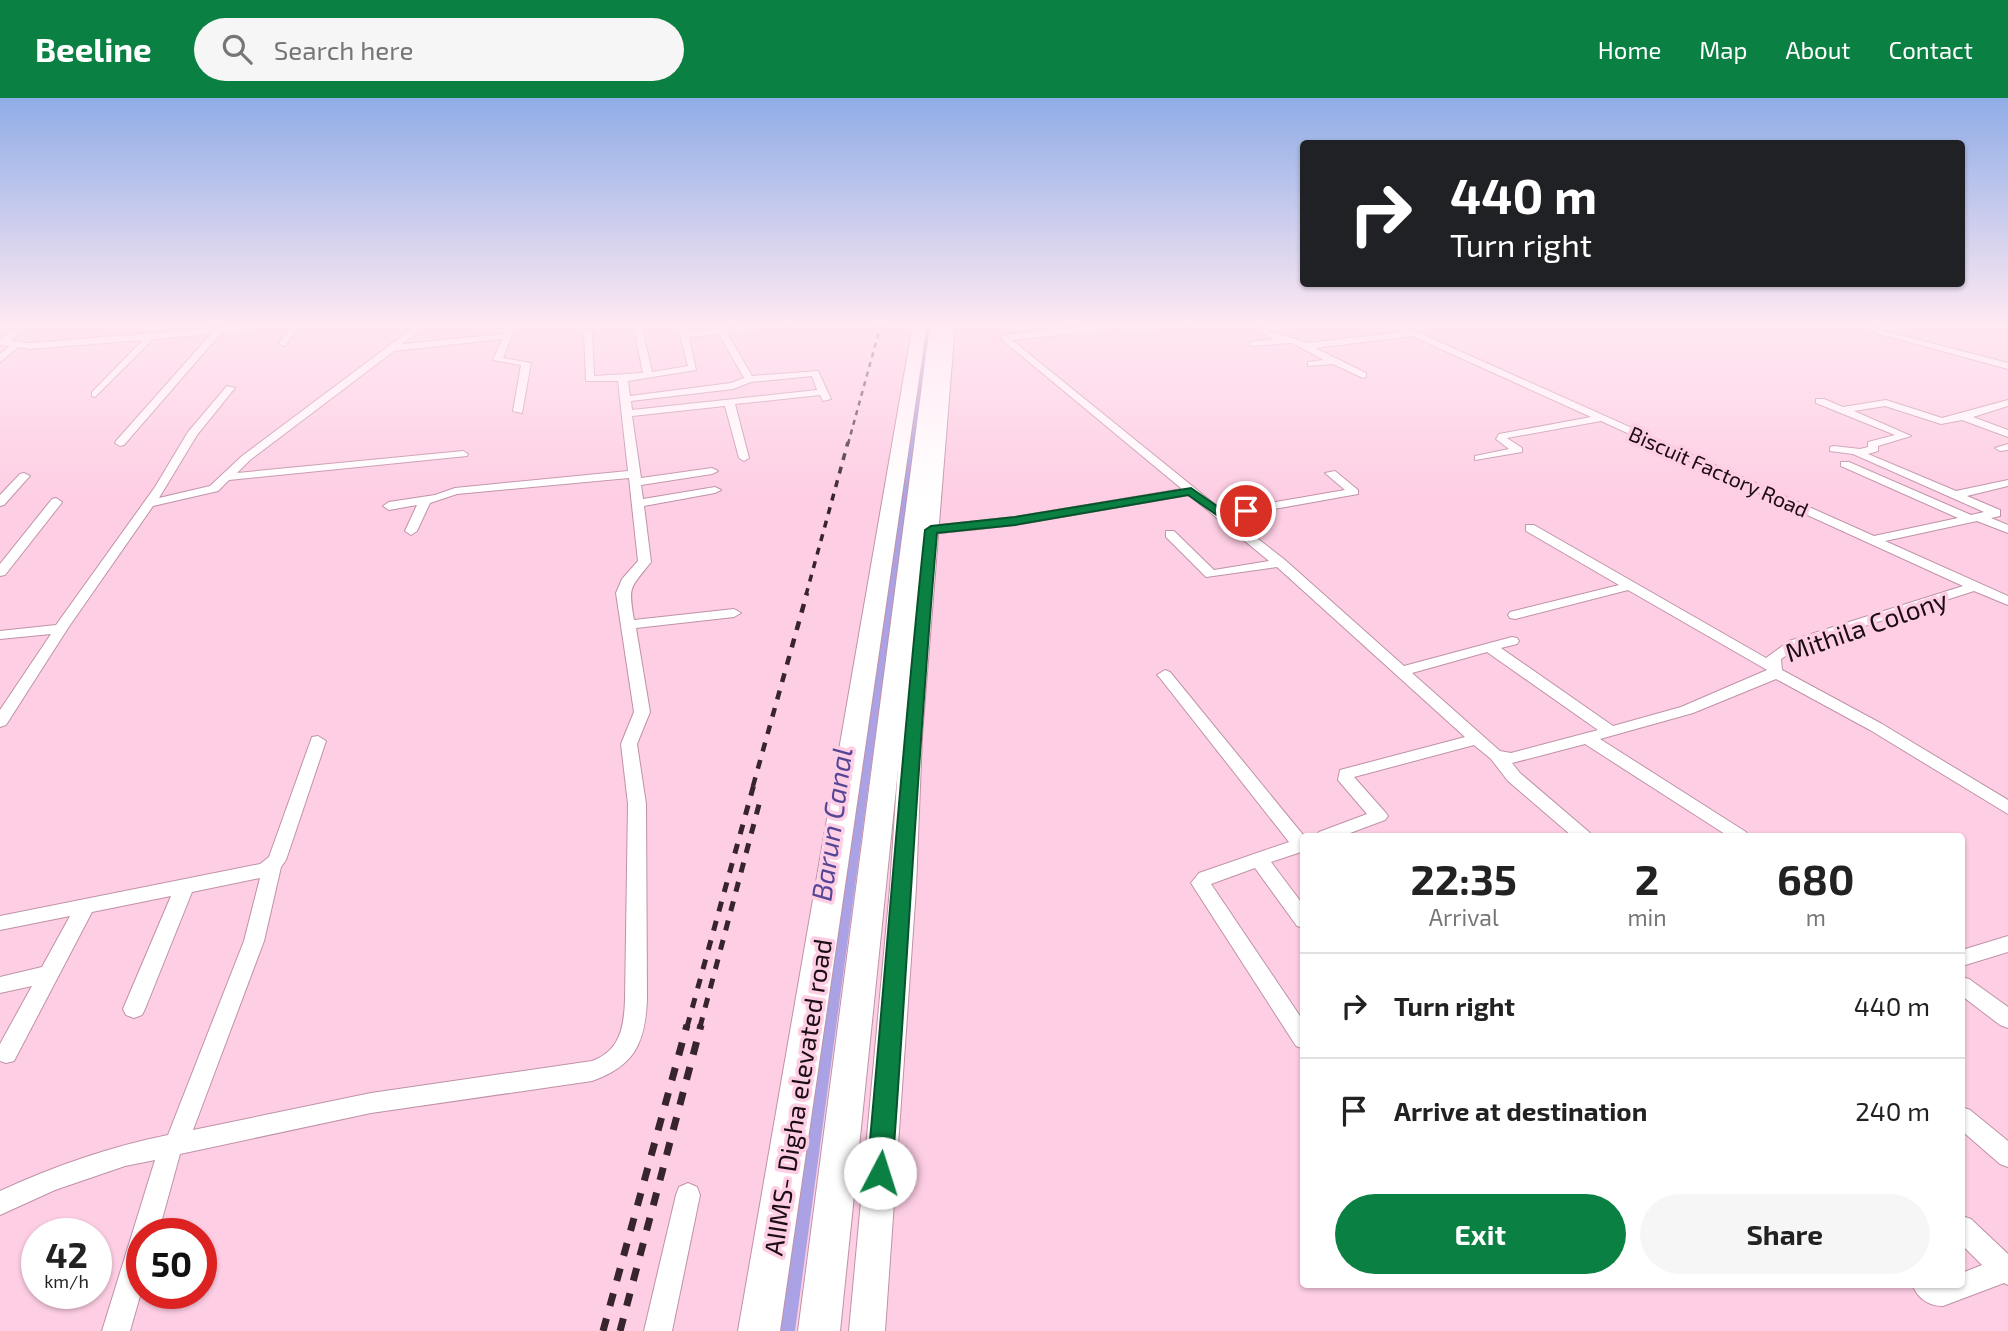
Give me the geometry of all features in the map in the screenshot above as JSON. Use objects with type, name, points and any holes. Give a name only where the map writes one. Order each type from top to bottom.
[{"type":"highway","name":"AIIMS- Digha elevated road","points":[[759,1331],[911,382]]},
{"type":"highway","name":"AIIMS- Digha elevated road","points":[[819,1331],[930,382]]},
{"type":"main road","points":[[867,1331],[904,888],[912,723],[944,382]]},
{"type":"street","points":[[95,394],[107,382]]},
{"type":"street","points":[[120,443],[174,382]]},
{"type":"street","points":[[148,504],[207,492],[229,477],[246,458],[347,382]]},
{"type":"street","points":[[518,411],[523,382]]},
{"type":"street","points":[[0,1203],[90,1165],[371,1103],[514,1079],[592,1071],[604,1068],[626,1051],[634,1029],[636,1000],[637,804],[629,744],[642,712],[628,625],[625,587],[645,562],[624,382]]},
{"type":"street","points":[[627,406],[733,386],[743,382]]},
{"type":"street","points":[[627,406],[824,395],[818,382]]},
{"type":"street","points":[[1057,382],[1280,564],[1499,757],[1514,777],[1579,833]]},
{"type":"street","name":"Biscuit Factory Road","points":[[1521,382],[2008,601]]},
{"type":"street","points":[[0,722],[61,628],[148,504],[192,434],[230,388]]},
{"type":"street","points":[[1819,401],[1906,436],[1872,444],[1872,450],[1834,449]]},
{"type":"street","points":[[729,402],[744,458]]},
{"type":"street","points":[[1841,410],[1886,402],[1943,422],[2008,403]]},
{"type":"street","points":[[1963,417],[2008,434]]},
{"type":"street","points":[[1479,458],[1518,450],[1501,437],[1602,418]]},
{"type":"street","points":[[1852,451],[2002,512]]},
{"type":"street","points":[[229,477],[463,454]]},
{"type":"street","points":[[1846,464],[2008,529]]},
{"type":"street","points":[[389,506],[425,500],[455,491],[712,471]]},
{"type":"street","points":[[1221,515],[1354,492],[1331,473]]},
{"type":"street","points":[[0,502],[24,476]]},
{"type":"street","points":[[1955,495],[2008,483]]},
{"type":"street","points":[[638,503],[715,490]]},
{"type":"street","points":[[931,530],[1015,521],[1191,491]]},
{"type":"street","points":[[411,531],[425,500]]},
{"type":"street","points":[[0,572],[56,502]]},
{"type":"street","points":[[1872,540],[2002,512]]},
{"type":"street","points":[[1530,528],[1876,727],[2008,808]]},
{"type":"street","points":[[1170,534],[1211,574],[1280,564]]},
{"type":"street","points":[[1516,615],[1629,586]]},
{"type":"street","name":"Mithila Colony","points":[[1499,757],[1511,758],[1687,710],[1775,671],[1773,657],[1794,644],[1976,586]]},
{"type":"street","points":[[628,625],[734,613]]},
{"type":"street","points":[[0,635],[61,628]]},
{"type":"street","points":[[1401,671],[1512,640]]},
{"type":"street","points":[[1489,647],[1610,731]]},
{"type":"street","points":[[1165,675],[1300,842]]},
{"type":"street","points":[[1587,738],[1735,833]]},
{"type":"street","points":[[1334,833],[1379,817],[1345,778],[1346,774],[1476,739]]},
{"type":"street","points":[[150,1218],[173,1145],[254,941],[272,867],[277,860],[318,741]]},
{"type":"street","points":[[1300,845],[1206,878],[1200,883],[1300,1034]]},
{"type":"street","points":[[1259,860],[1300,916]]},
{"type":"street","points":[[0,923],[272,867]]},
{"type":"street","points":[[134,1009],[184,887]]},
{"type":"street","points":[[6,1054],[85,907]]},
{"type":"street","points":[[1965,957],[2008,944]]},
{"type":"street","points":[[0,985],[49,974]]},
{"type":"street","points":[[1965,987],[2008,1019]]},
{"type":"street","points":[[1965,1120],[2008,1156]]},
{"type":"street","points":[[658,1331],[688,1195]]},
{"type":"street","points":[[1965,1231],[2007,1271],[1965,1285]]},
{"type":"street","points":[[1930,1288],[1936,1293],[1943,1293],[1958,1288]]},
{"type":"street","points":[[117,1331],[126,1300]]},
{"type":"waterway","name":"Barun Canal","points":[[783,1331],[919,382]]},
{"type":"railway","points":[[848,444],[865,382]]},
{"type":"railway","points":[[806,595],[848,442]]},
{"type":"railway","points":[[753,786],[807,593]]},
{"type":"railway","points":[[687,1027],[754,784]]},
{"type":"railway","points":[[700,1027],[761,797]]},
{"type":"railway","points":[[603,1331],[687,1025]]},
{"type":"railway","points":[[620,1331],[701,1025]]},
{"type":"route","points":[[880,1173],[904,888],[911,736],[921,611],[931,530],[1015,521],[1191,491],[1221,515],[1246,511]]}]
